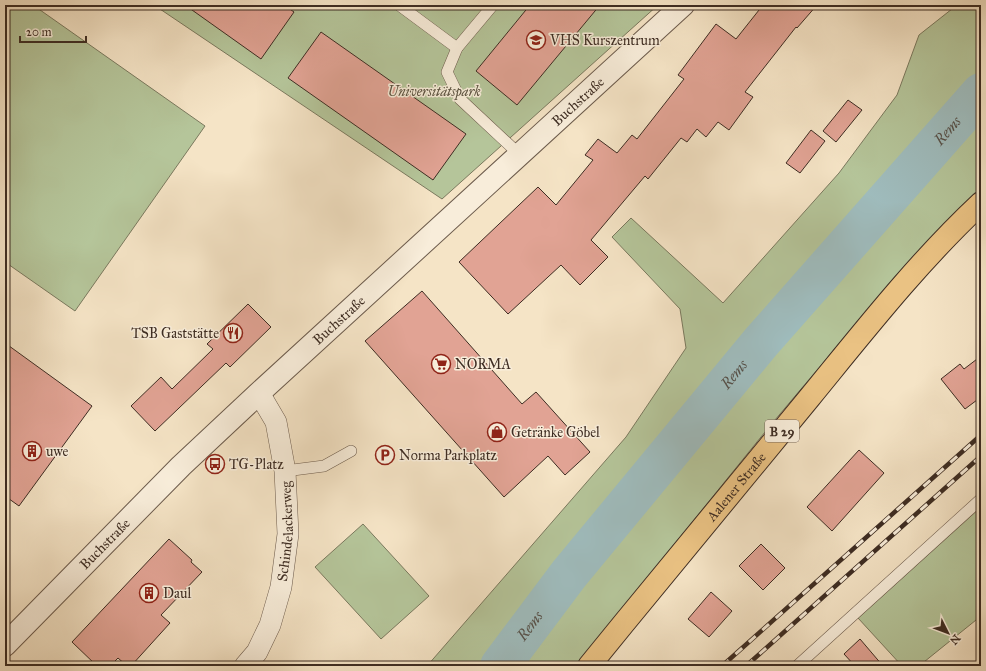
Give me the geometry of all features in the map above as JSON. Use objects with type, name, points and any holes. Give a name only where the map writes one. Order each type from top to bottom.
[{"type":"main road","name":"Aalener Straße","points":[[589,666],[856,342],[916,271],[981,202]]},
{"type":"street","name":"Buchstraße","points":[[5,645],[181,466],[682,5]]},
{"type":"street","name":"Schindelackerweg","points":[[245,666],[257,652],[266,632],[281,587],[288,534],[285,471],[276,422],[259,393]]},
{"type":"lane","points":[[399,5],[457,48]]},
{"type":"lane","points":[[493,5],[457,48],[447,72],[460,100],[520,155]]},
{"type":"lane","points":[[285,471],[324,466],[351,451]]},
{"type":"lane","points":[[797,666],[981,499]]},
{"type":"green space","points":[[5,5],[33,5],[205,126],[75,311],[5,262]]},
{"type":"green space","name":"Universitätspark","points":[[154,5],[658,5],[442,199]]},
{"type":"green space","points":[[957,5],[981,5],[981,188],[927,242],[881,294],[769,427],[576,666],[427,666],[626,437],[686,348],[680,309],[612,237],[631,218],[723,303],[839,173],[897,95],[919,35]]},
{"type":"green space","points":[[981,507],[981,616],[919,666],[902,666],[858,618]]},
{"type":"green space","points":[[363,524],[429,596],[381,639],[315,567]]},
{"type":"building","points":[[185,5],[284,5],[294,12],[261,59]]},
{"type":"building","name":"VHS Kurszentrum","points":[[530,5],[600,5],[517,105],[476,71]]},
{"type":"building","points":[[763,5],[817,5],[797,28],[796,27],[745,92],[753,97],[729,130],[718,122],[706,137],[697,129],[687,142],[681,138],[648,179],[645,176],[591,240],[608,257],[580,285],[561,265],[508,314],[459,262],[538,187],[556,205],[593,160],[585,155],[598,139],[617,153],[632,135],[637,139],[684,79],[678,75],[716,24],[736,39]]},
{"type":"building","points":[[321,32],[466,134],[433,180],[288,78]]},
{"type":"building","points":[[848,100],[862,110],[836,142],[823,131]]},
{"type":"building","points":[[811,130],[825,141],[800,173],[786,163]]},
{"type":"building","points":[[422,291],[522,404],[536,392],[590,452],[565,475],[548,456],[504,497],[365,341]]},
{"type":"building","points":[[248,304],[271,327],[230,367],[226,363],[155,431],[131,406],[161,377],[172,389],[213,349],[207,344]]},
{"type":"building","name":"uwe","points":[[5,343],[92,406],[19,506],[5,496]]},
{"type":"building","points":[[981,356],[981,397],[965,409],[941,379],[960,364],[964,369]]},
{"type":"building","points":[[859,450],[884,473],[832,531],[807,507]]},
{"type":"building","name":"Daul","points":[[169,539],[192,560],[191,562],[202,572],[161,615],[170,623],[131,666],[127,666],[118,658],[110,666],[97,666],[72,642]]},
{"type":"building","points":[[761,544],[785,568],[763,590],[739,566]]},
{"type":"building","points":[[711,592],[732,611],[709,637],[688,619]]},
{"type":"building","points":[[860,639],[883,666],[855,666],[844,654]]},
{"type":"waterway","name":"Rems","points":[[500,666],[569,574],[761,342],[981,93]]},
{"type":"railway","points":[[722,666],[981,435]]},
{"type":"railway","points":[[746,666],[981,456]]},
{"type":"place","name":"VHS Kurszentrum","points":[[536,40]]},
{"type":"place","name":"TSB Gaststätte","points":[[233,333]]},
{"type":"place","name":"NORMA","points":[[441,364]]},
{"type":"place","name":"Getränke Göbel","points":[[497,432]]},
{"type":"place","name":"uwe","points":[[32,451]]},
{"type":"place","name":"Norma Parkplatz","points":[[385,455]]},
{"type":"place","name":"TG-Platz","points":[[215,464]]},
{"type":"place","name":"Daul","points":[[149,593]]}]
